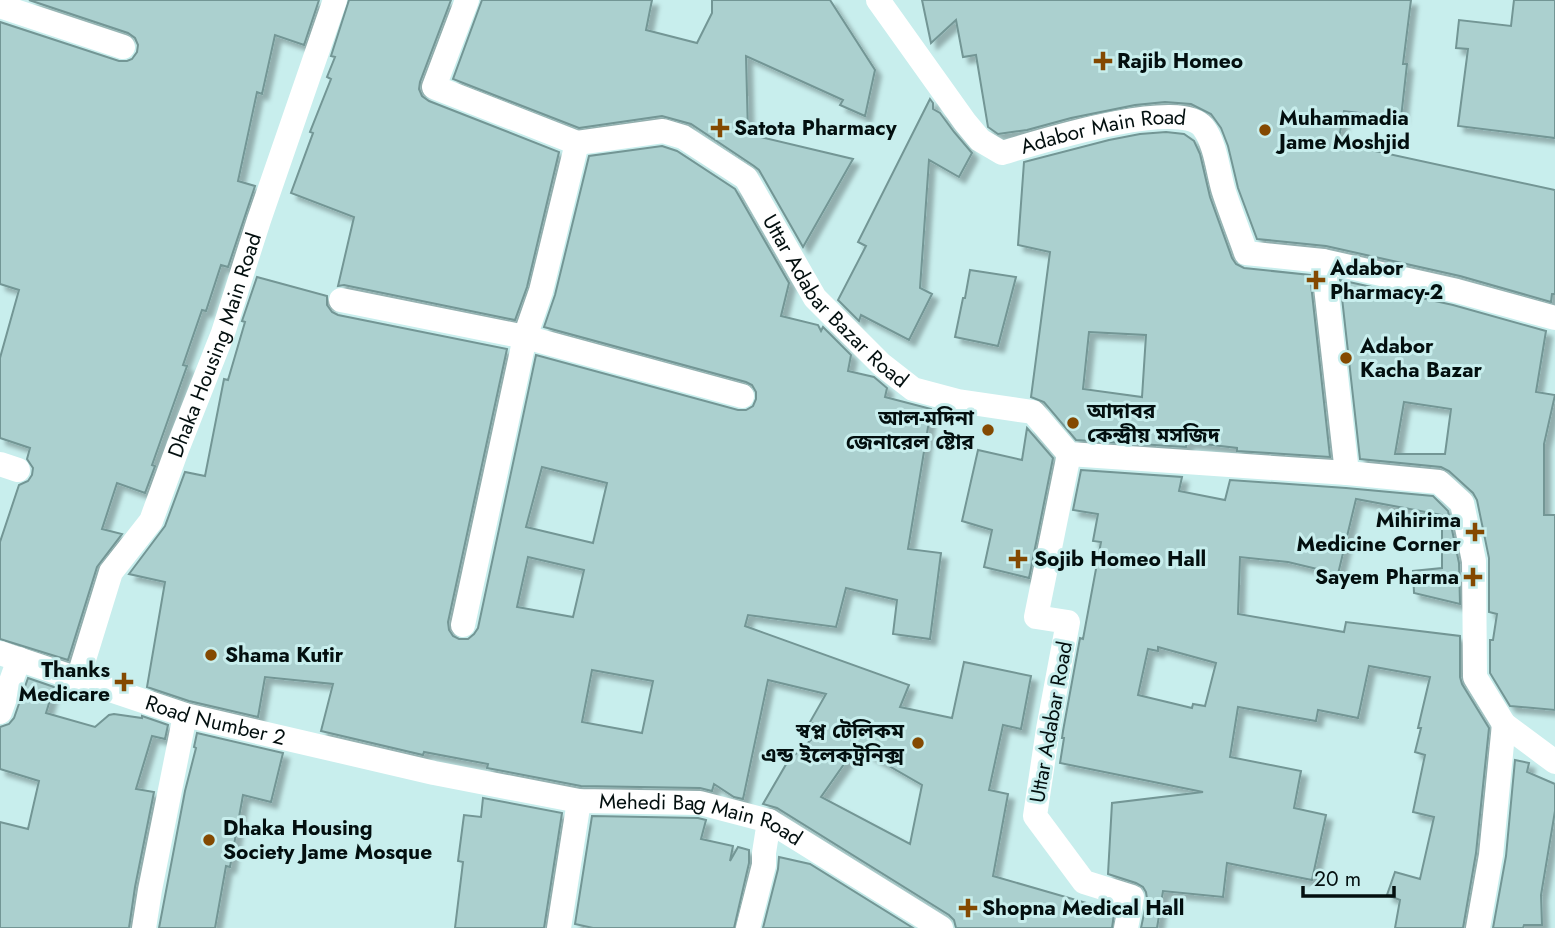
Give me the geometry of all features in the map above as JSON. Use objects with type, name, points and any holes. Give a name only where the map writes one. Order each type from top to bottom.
[{"type":"street","name":"Dhaka Housing Main Road","points":[[78,679],[111,572],[151,521],[223,333],[335,0]]},
{"type":"street","name":"Uttar Adabar Bazar Road","points":[[467,0],[434,87],[577,143],[663,131],[683,137],[746,178],[815,298],[881,364],[913,389],[958,401],[1033,412],[1069,454]]},
{"type":"street","name":"Adabor Main Road","points":[[877,0],[965,122],[981,140],[1002,153],[1092,127],[1166,116],[1186,117],[1202,126],[1209,140],[1246,253],[1323,261],[1457,291],[1555,318]]},
{"type":"street","points":[[0,6],[123,47]]},
{"type":"street","points":[[463,625],[525,337],[541,291],[577,143]]},
{"type":"street","points":[[1323,261],[1347,472]]},
{"type":"street","points":[[341,300],[525,337],[742,396]]},
{"type":"street","points":[[1069,454],[1347,472],[1439,482],[1462,503],[1474,561],[1475,677],[1504,724],[1555,762]]},
{"type":"street","name":"Uttar Adabar Road","points":[[1069,454],[1036,617],[1068,622],[1035,816],[1084,882],[1132,897],[1126,928]]},
{"type":"street","name":"Road Number 2","points":[[9,656],[186,715],[434,773]]},
{"type":"street","points":[[0,712],[9,656]]},
{"type":"street","points":[[144,928],[149,890],[186,715]]},
{"type":"street","points":[[1479,928],[1491,855],[1504,724]]},
{"type":"street","name":"Mehedi Bag Main Road","points":[[434,773],[579,801],[700,803],[769,821],[928,925]]},
{"type":"street","points":[[559,928],[579,801]]},
{"type":"street","points":[[748,928],[764,866],[769,821]]},
{"type":"building","points":[[29,0],[319,0],[304,45],[275,35],[262,94],[257,92],[238,181],[255,186],[228,267],[221,265],[206,311],[202,310],[183,365],[187,366],[152,465],[155,466],[145,493],[117,483],[102,529],[122,534],[97,567],[68,660],[0,639],[0,542],[19,485],[28,481],[33,468],[27,459],[30,448],[0,438],[0,358],[19,290],[0,284],[0,22],[119,61],[132,59],[138,45],[135,38],[128,33]]},
{"type":"building","points":[[349,0],[451,0],[420,82],[422,96],[559,152],[527,287],[515,320],[344,285],[338,286],[354,217],[291,193],[313,133],[310,132],[331,79],[327,77],[335,57],[331,56]]},
{"type":"building","points":[[482,0],[652,0],[646,30],[697,43],[712,13],[712,0],[830,0],[875,70],[865,116],[840,105],[843,100],[746,56],[748,134],[853,159],[803,247],[759,170],[691,124],[662,116],[579,128],[453,79]]},
{"type":"building","points":[[922,0],[1411,0],[1403,64],[1407,64],[1401,118],[1344,111],[1338,143],[1555,190],[1555,294],[1552,294],[1551,302],[1460,276],[1326,246],[1257,239],[1238,188],[1221,128],[1211,114],[1191,104],[1165,102],[1135,105],[998,134],[988,127],[976,55],[963,57],[956,20],[931,43]]},
{"type":"building","points":[[1514,0],[1555,0],[1555,138],[1458,126],[1468,49],[1456,48],[1459,20],[1511,26]]},
{"type":"building","points":[[930,99],[933,109],[940,113],[972,153],[959,177],[929,160],[920,288],[932,294],[909,340],[861,315],[859,321],[838,300],[866,246],[858,242]]},
{"type":"building","points":[[1140,134],[1184,134],[1194,141],[1200,154],[1210,197],[1236,264],[1244,268],[1310,275],[1330,457],[1237,451],[1237,448],[1187,442],[1186,447],[1076,440],[1044,402],[1031,397],[1050,252],[1018,245],[1024,162]],"holes":[[[1089,332],[1146,335],[1142,397],[1083,389]]]},
{"type":"building","points":[[662,146],[677,151],[735,189],[789,283],[781,316],[818,325],[821,331],[823,327],[851,355],[848,371],[874,377],[887,388],[885,397],[931,409],[908,549],[941,553],[930,639],[893,634],[897,600],[846,588],[836,627],[748,615],[745,626],[909,685],[900,707],[952,718],[964,662],[1031,676],[1021,729],[1003,725],[989,790],[1008,794],[993,876],[1107,909],[1107,905],[1115,907],[1112,928],[956,928],[949,915],[777,808],[763,804],[788,761],[823,729],[810,722],[826,694],[768,680],[743,799],[734,797],[714,784],[712,791],[700,788],[581,786],[487,768],[488,764],[424,752],[423,755],[321,731],[333,684],[265,677],[258,717],[189,701],[147,687],[165,582],[129,574],[165,526],[185,472],[205,476],[224,379],[228,380],[245,322],[242,321],[257,277],[327,296],[327,305],[338,315],[507,349],[448,622],[449,630],[459,639],[468,639],[478,628],[536,355],[738,410],[753,406],[756,392],[752,385],[746,382],[544,327],[555,295],[589,156]],"holes":[[[542,467],[607,483],[593,543],[526,527]],[[528,557],[584,570],[573,617],[517,607]],[[592,670],[653,681],[642,733],[582,722]],[[856,747],[922,785],[910,844],[821,797]]]},
{"type":"building","points":[[970,270],[1016,277],[998,346],[955,337]]},
{"type":"building","points":[[1340,280],[1453,305],[1546,331],[1536,392],[1555,395],[1544,444],[1544,515],[1555,515],[1555,710],[1510,706],[1490,673],[1490,640],[1493,640],[1497,614],[1489,612],[1489,558],[1477,500],[1473,493],[1441,467],[1360,459]],"holes":[[[1404,402],[1451,409],[1445,454],[1395,454]]]},
{"type":"building","points":[[1027,428],[1053,458],[1029,578],[984,567],[992,530],[962,521],[978,450],[1022,460]]},
{"type":"building","points":[[1081,470],[1182,477],[1179,491],[1225,500],[1230,480],[1433,496],[1448,511],[1459,563],[1460,604],[1414,593],[1413,571],[1442,568],[1442,515],[1356,499],[1338,574],[1288,562],[1240,557],[1238,614],[1344,632],[1346,622],[1460,636],[1462,684],[1489,728],[1476,853],[1463,928],[1395,928],[1400,900],[1387,895],[1395,872],[1420,879],[1434,817],[1413,812],[1425,755],[1415,752],[1421,728],[1418,728],[1430,677],[1369,666],[1358,718],[1318,710],[1316,721],[1238,707],[1230,757],[1301,771],[1294,808],[1326,815],[1312,880],[1227,863],[1223,897],[1163,891],[1157,928],[1141,928],[1147,899],[1143,887],[1108,874],[1112,803],[1203,792],[1060,763],[1080,638],[1083,639],[1101,542],[1093,541],[1098,514],[1073,510]],"holes":[[[1158,647],[1216,663],[1205,706],[1193,704],[1192,708],[1138,695],[1148,649],[1158,651]]]},
{"type":"building","points":[[28,678],[54,687],[46,713],[95,727],[114,714],[142,716],[168,725],[165,739],[152,736],[136,789],[154,792],[129,928],[0,928],[0,822],[28,829],[39,781],[0,769],[0,727],[9,724],[14,718]]},
{"type":"building","points":[[197,733],[283,753],[271,802],[243,795],[230,867],[226,866],[215,928],[159,928],[185,791],[196,748]]},
{"type":"building","points":[[1515,760],[1529,763],[1527,772],[1555,784],[1555,811],[1541,895],[1542,925],[1493,928],[1506,856]]},
{"type":"building","points":[[483,798],[562,813],[544,928],[455,928],[463,862],[458,861],[464,815],[481,817]]},
{"type":"building","points":[[592,816],[698,818],[706,820],[701,839],[733,846],[730,861],[738,847],[749,850],[749,863],[734,928],[593,928],[575,924]]},
{"type":"building","points":[[779,857],[810,864],[913,928],[763,928]]},
{"type":"place","name":"Rajib Homeo","points":[[1103,61]]},
{"type":"place","name":"Satota Pharmacy","points":[[720,128]]},
{"type":"place","name":"Muhammadia Jame Moshjid","points":[[1265,130]]},
{"type":"place","name":"Adabor Pharmacy-2","points":[[1316,280]]},
{"type":"place","name":"Adabor Kacha Bazar","points":[[1346,358]]},
{"type":"place","name":"আদাবর কেন্দ্রীয় মসজিদ","points":[[1073,423]]},
{"type":"place","name":"আল-মদিনা জেনারেল ষ্টোর","points":[[988,430]]},
{"type":"place","name":"Mihirima Medicine Corner","points":[[1475,532]]},
{"type":"place","name":"Sojib Homeo Hall","points":[[1018,559]]},
{"type":"place","name":"Sayem Pharma","points":[[1473,577]]},
{"type":"place","name":"Shama Kutir","points":[[211,655]]},
{"type":"place","name":"Thanks Medicare","points":[[124,682]]},
{"type":"place","name":"স্বপ্ন টেলিকম এন্ড ইলেকট্রনিক্স","points":[[918,743]]},
{"type":"place","name":"Dhaka Housing Society Jame Mosque","points":[[209,840]]},
{"type":"place","name":"Shopna Medical Hall","points":[[968,908]]}]
